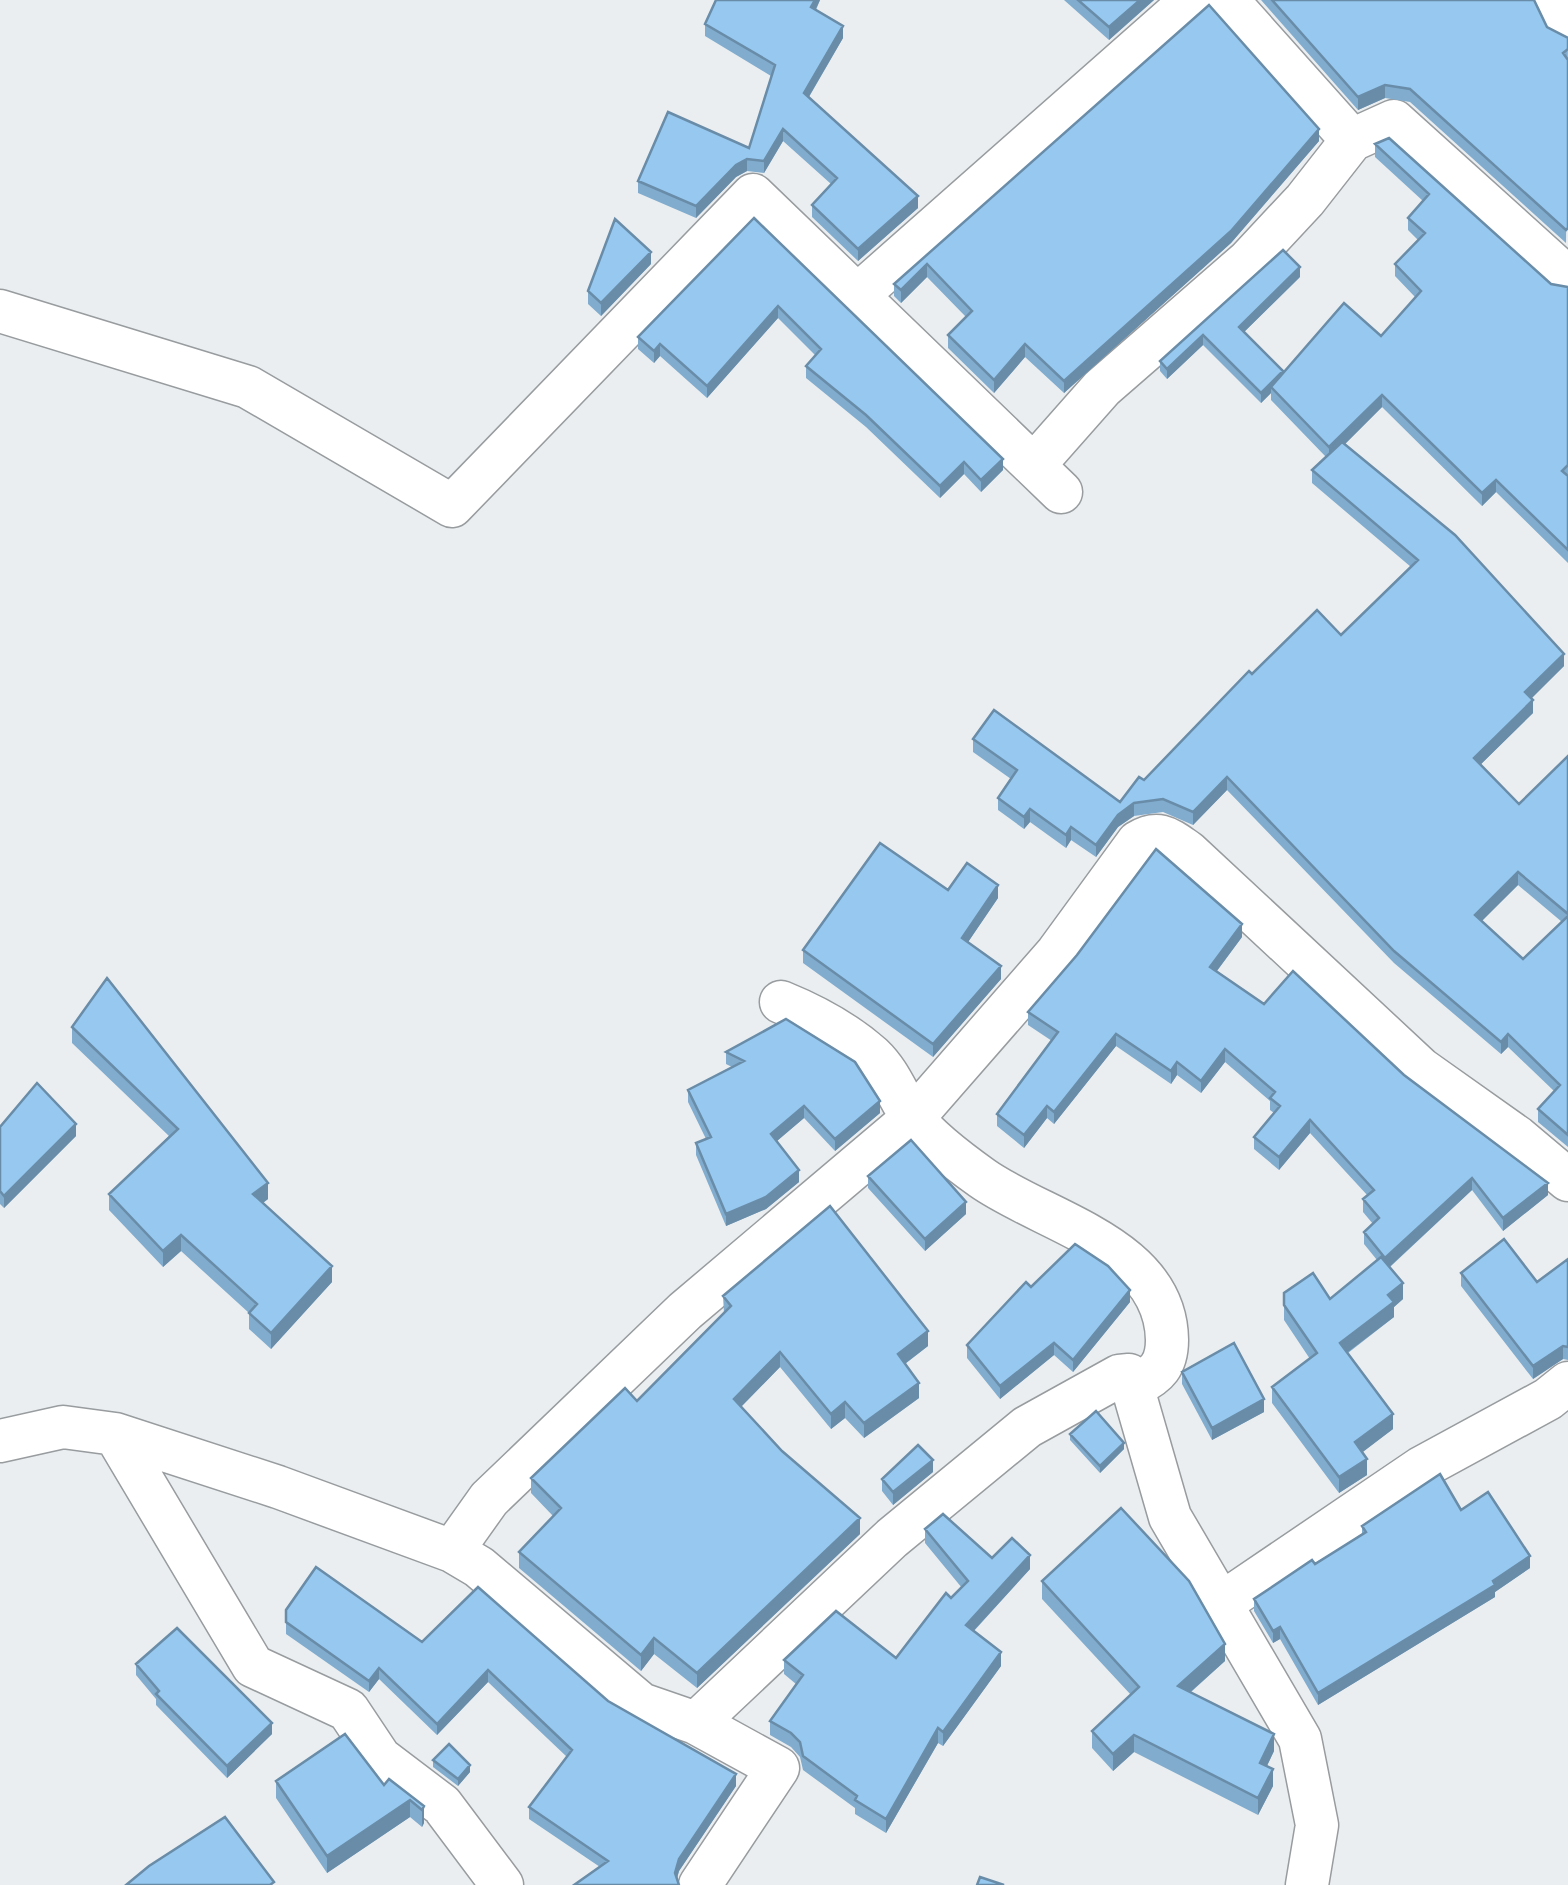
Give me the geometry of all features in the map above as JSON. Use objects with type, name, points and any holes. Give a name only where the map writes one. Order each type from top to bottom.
[{"type":"street","points":[[860,293],[1192,0]]},
{"type":"street","points":[[1227,0],[1352,140]]},
{"type":"street","points":[[1552,0],[1568,26]]},
{"type":"street","points":[[0,310],[248,387],[452,506],[753,195],[860,293],[1048,479],[1102,388],[1248,261],[1306,200],[1352,140],[1394,121],[1568,278]]},
{"type":"street","points":[[452,1551],[490,1499],[686,1310],[913,1118],[1057,952],[1138,842],[1151,834],[1164,836],[1188,852],[1338,998],[1421,1069],[1518,1136],[1568,1180]]},
{"type":"street","points":[[781,1002],[819,1018],[871,1056],[899,1087],[913,1118],[982,1178],[1106,1246],[1140,1273],[1163,1309],[1167,1341],[1164,1366],[1154,1377],[1136,1384]]},
{"type":"street","points":[[696,1723],[892,1538],[1027,1428],[1118,1376],[1130,1375],[1136,1384],[1170,1517],[1220,1605],[1259,1663],[1300,1739],[1317,1826],[1307,1885]]},
{"type":"street","points":[[1220,1605],[1421,1468],[1548,1399],[1568,1383]]},
{"type":"street","points":[[0,1442],[63,1427],[115,1434],[278,1486],[452,1551],[479,1567],[641,1704],[696,1723],[778,1768],[700,1885]]},
{"type":"street","points":[[115,1434],[253,1666],[348,1710],[380,1758],[442,1805],[502,1885]]},
{"type":"building","points":[[716,0],[815,0],[811,7],[843,26],[804,93],[918,196],[858,249],[812,205],[837,178],[783,129],[764,161],[747,159],[736,165],[696,206],[638,181],[668,112],[749,148],[775,65],[705,24]]},
{"type":"building","points":[[1078,0],[1140,0],[1109,27]]},
{"type":"building","points":[[1272,0],[1534,0],[1547,27],[1568,38],[1568,49],[1563,53],[1568,60],[1568,228],[1410,89],[1385,85],[1358,97]]},
{"type":"building","points":[[1209,5],[1319,129],[1231,231],[1064,381],[1025,344],[994,380],[948,335],[972,311],[927,264],[901,290],[894,284]]},
{"type":"building","points":[[1389,138],[1551,284],[1568,287],[1568,465],[1562,471],[1568,476],[1568,550],[1496,480],[1482,493],[1382,395],[1329,447],[1271,387],[1344,303],[1381,336],[1421,291],[1395,264],[1425,233],[1408,218],[1429,194],[1375,144]]},
{"type":"building","points":[[754,218],[1003,459],[981,480],[964,462],[940,486],[866,415],[806,366],[821,349],[778,306],[707,386],[660,344],[654,351],[638,337]]},
{"type":"building","points":[[615,219],[651,252],[601,303],[588,291]]},
{"type":"building","points":[[1283,250],[1300,267],[1239,327],[1283,371],[1261,393],[1203,335],[1167,369],[1160,361]]},
{"type":"building","points":[[1342,442],[1455,535],[1564,654],[1525,692],[1533,700],[1474,758],[1519,804],[1568,756],[1568,914],[1518,872],[1475,915],[1523,959],[1568,916],[1568,1135],[1538,1109],[1560,1085],[1508,1034],[1501,1042],[1394,951],[1227,777],[1193,812],[1163,799],[1134,803],[1118,815],[1096,845],[1071,827],[1066,835],[1030,809],[1024,817],[998,798],[1017,770],[973,739],[994,710],[1120,802],[1139,777],[1144,780],[1249,671],[1252,674],[1317,610],[1341,635],[1418,560],[1312,470]]},
{"type":"building","points":[[880,843],[948,890],[967,863],[998,885],[962,938],[1001,966],[933,1044],[803,950]]},
{"type":"building","points":[[1156,849],[1242,924],[1210,967],[1264,1004],[1293,971],[1404,1075],[1548,1183],[1503,1218],[1472,1178],[1385,1258],[1364,1232],[1379,1218],[1363,1199],[1374,1190],[1310,1120],[1279,1157],[1254,1137],[1280,1106],[1270,1098],[1275,1092],[1225,1049],[1201,1081],[1177,1062],[1171,1071],[1116,1034],[1054,1112],[1047,1106],[1024,1135],[997,1114],[1058,1032],[1028,1012],[1077,955]]},
{"type":"building","points":[[107,978],[268,1183],[253,1194],[332,1266],[271,1333],[249,1313],[257,1304],[181,1235],[163,1251],[109,1194],[178,1129],[72,1027]]},
{"type":"building","points":[[786,1019],[855,1062],[880,1101],[835,1139],[804,1106],[771,1134],[799,1170],[766,1197],[726,1214],[696,1143],[711,1137],[688,1090],[744,1061],[726,1052]]},
{"type":"building","points":[[37,1083],[76,1124],[4,1196],[0,1191],[0,1127]]},
{"type":"building","points":[[911,1140],[966,1202],[925,1239],[868,1176]]},
{"type":"building","points":[[830,1206],[928,1331],[898,1354],[919,1383],[864,1423],[845,1402],[831,1414],[780,1352],[734,1399],[782,1451],[860,1518],[697,1673],[654,1638],[641,1655],[519,1552],[561,1508],[531,1478],[625,1388],[637,1401],[731,1306],[723,1296]]},
{"type":"building","points":[[1504,1239],[1537,1282],[1568,1259],[1568,1347],[1563,1346],[1533,1366],[1461,1273]]},
{"type":"building","points":[[1075,1244],[1108,1266],[1130,1290],[1073,1360],[1054,1343],[1000,1386],[967,1345],[1026,1282],[1031,1287]]},
{"type":"building","points":[[1381,1257],[1403,1283],[1388,1295],[1394,1302],[1340,1343],[1393,1414],[1355,1442],[1367,1459],[1339,1477],[1272,1387],[1317,1353],[1284,1305],[1284,1293],[1313,1273],[1330,1299]]},
{"type":"building","points":[[1234,1343],[1264,1399],[1212,1428],[1182,1372]]},
{"type":"building","points":[[1096,1411],[1124,1443],[1100,1466],[1070,1434]]},
{"type":"building","points":[[918,1445],[933,1460],[893,1492],[882,1479]]},
{"type":"building","points":[[1440,1474],[1461,1510],[1488,1492],[1530,1556],[1493,1581],[1495,1585],[1318,1693],[1280,1627],[1273,1631],[1254,1599],[1312,1560],[1315,1564],[1366,1532],[1362,1526]]},
{"type":"building","points":[[1121,1508],[1189,1581],[1225,1644],[1178,1686],[1274,1734],[1260,1763],[1273,1769],[1258,1798],[1134,1735],[1113,1754],[1092,1731],[1139,1687],[1042,1581]]},
{"type":"building","points":[[943,1514],[992,1558],[1012,1538],[1030,1555],[966,1625],[1001,1652],[943,1732],[938,1728],[886,1819],[855,1800],[857,1796],[803,1756],[800,1742],[791,1733],[770,1721],[803,1675],[784,1660],[836,1611],[896,1658],[946,1593],[951,1598],[968,1581],[925,1529]]},
{"type":"building","points":[[316,1567],[422,1642],[478,1587],[608,1701],[736,1774],[679,1859],[675,1873],[679,1885],[574,1885],[608,1861],[529,1807],[572,1750],[488,1670],[437,1724],[379,1668],[369,1681],[286,1622],[286,1610]]},
{"type":"building","points":[[177,1628],[272,1723],[227,1766],[156,1694],[159,1691],[136,1664]]},
{"type":"building","points":[[345,1734],[384,1785],[389,1779],[424,1806],[422,1810],[410,1800],[327,1856],[276,1781]]},
{"type":"building","points":[[449,1744],[470,1765],[458,1779],[433,1760]]},
{"type":"building","points":[[225,1817],[274,1882],[270,1885],[126,1885],[149,1866]]},
{"type":"building","points":[[980,1877],[1004,1885],[977,1885]]}]
